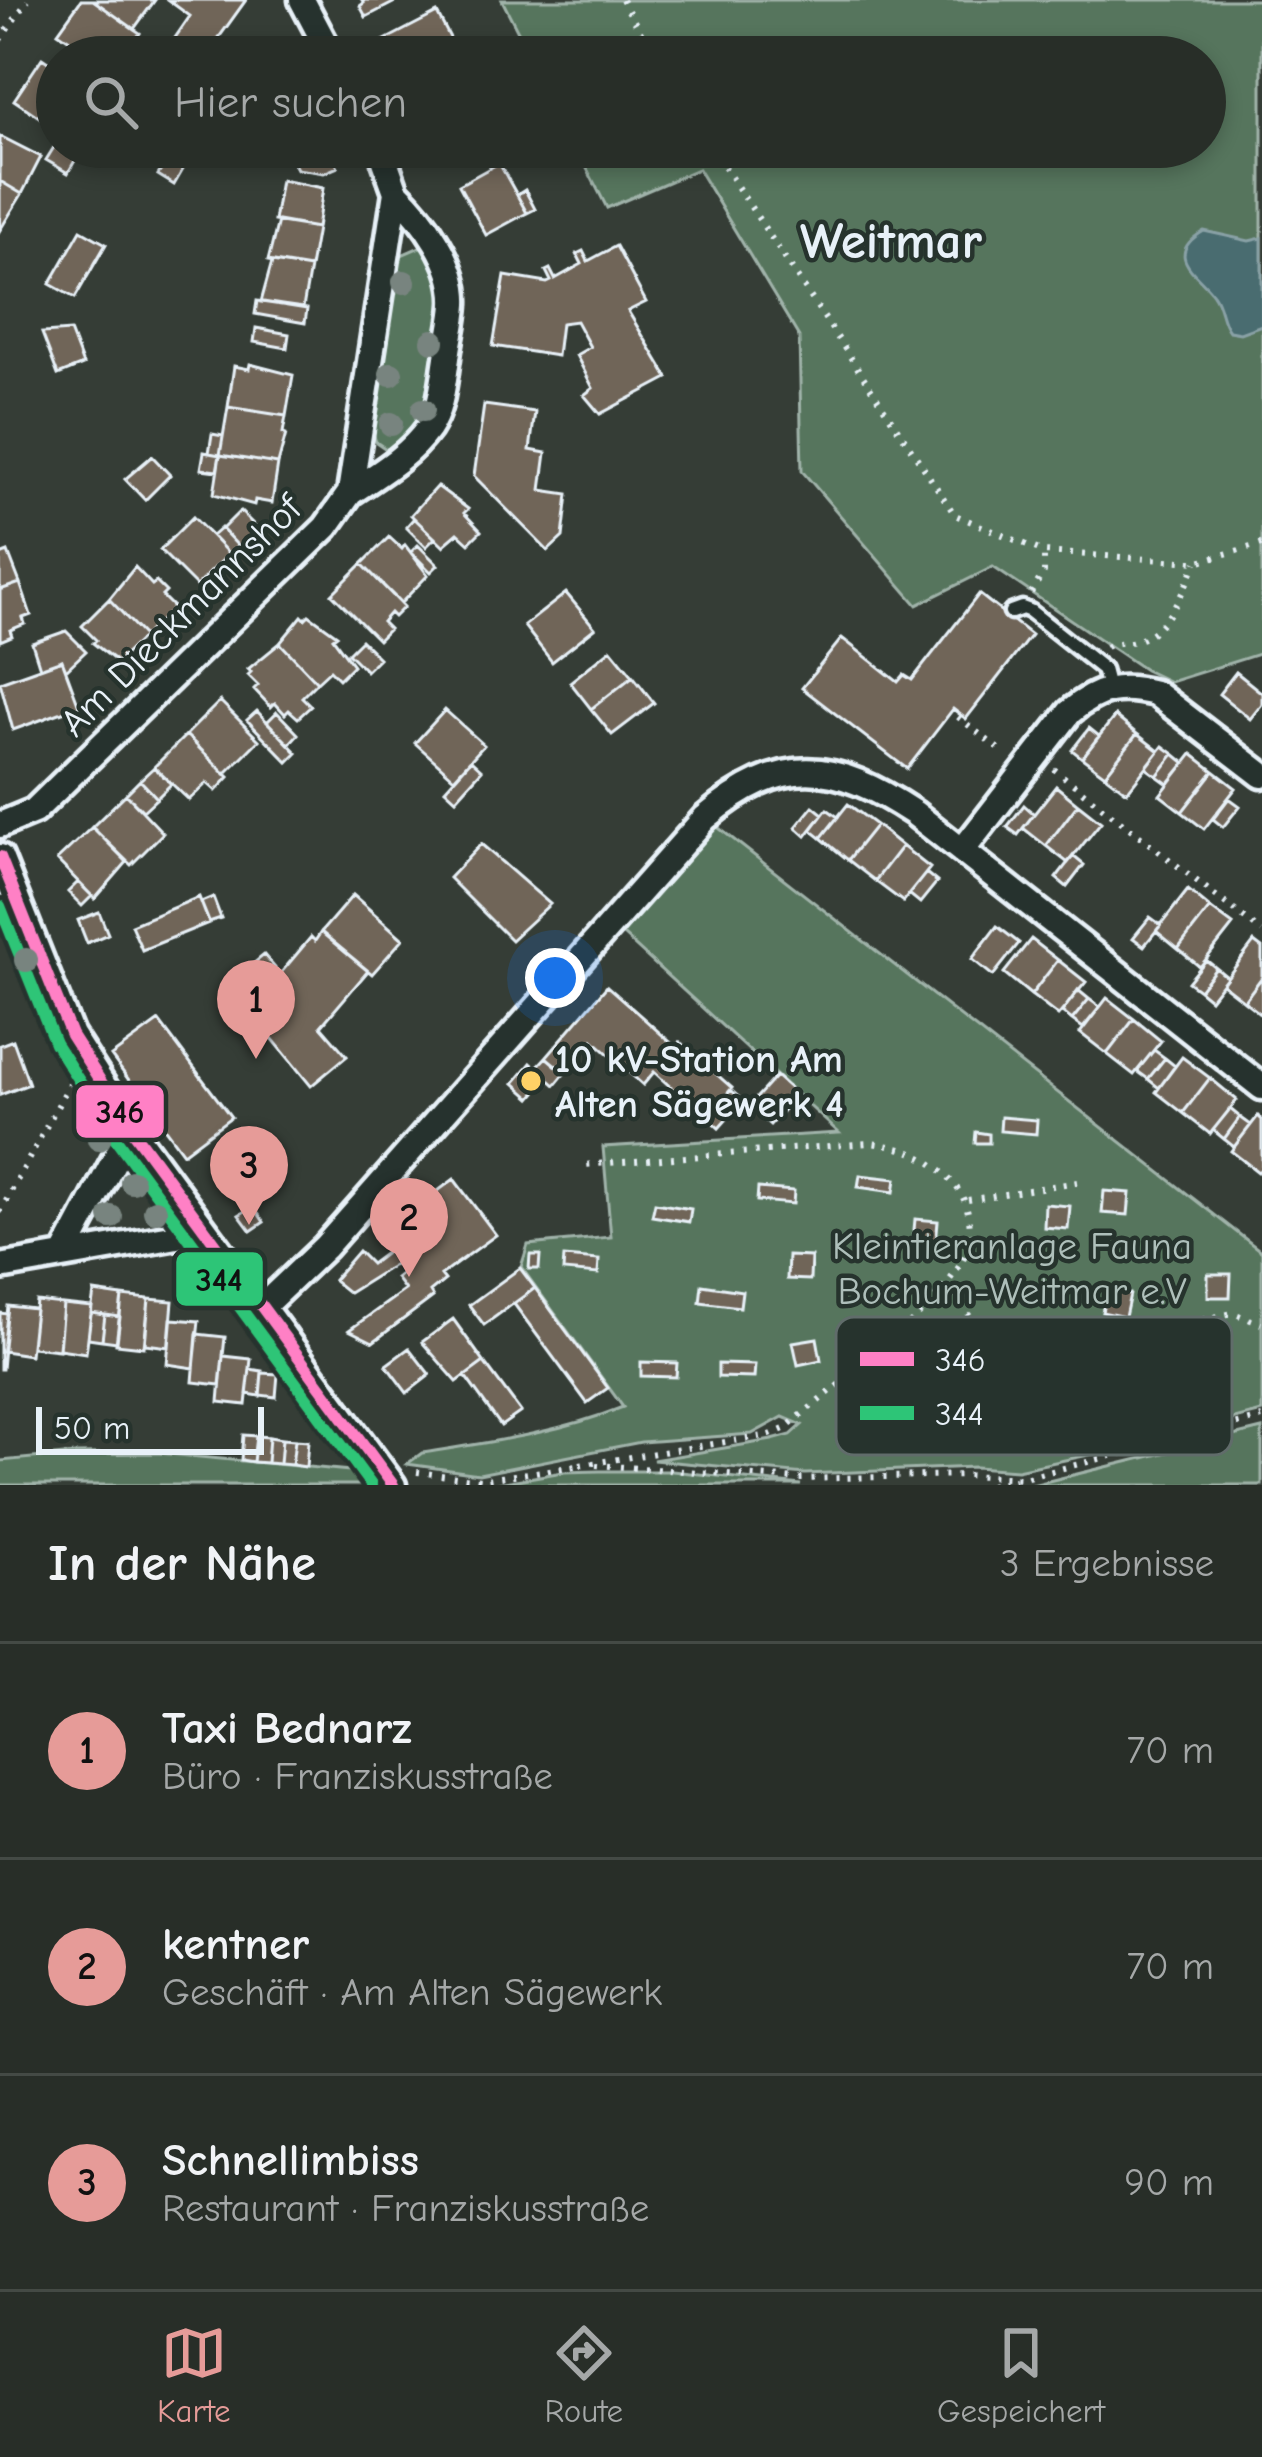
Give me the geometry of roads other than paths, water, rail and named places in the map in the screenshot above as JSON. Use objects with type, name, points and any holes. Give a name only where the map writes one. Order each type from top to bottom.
[{"type":"street","points":[[302,0],[321,36]]},
{"type":"street","name":"Am Dieckmannshof","points":[[0,825],[34,811],[326,527],[350,494],[403,457],[427,431],[439,408],[456,299],[419,215],[396,192],[387,168]]},
{"type":"street","name":"Am Dieckmannshof","points":[[350,494],[396,192]]},
{"type":"street","points":[[962,851],[1070,712],[1088,696],[1108,688],[1155,693],[1262,775]]},
{"type":"street","points":[[262,1307],[325,1247],[705,818],[731,796],[781,774],[806,771],[853,777],[901,804],[1262,1087]]},
{"type":"street","points":[[0,857],[70,1035],[206,1231],[399,1482]]},
{"type":"street","points":[[64,1256],[131,1129]]},
{"type":"street","points":[[0,1267],[206,1231]]},
{"type":"lane","points":[[1016,610],[1103,669],[1108,688]]},
{"type":"water","points":[[1204,231],[1249,241],[1262,238],[1262,325],[1240,333],[1229,331],[1216,299],[1187,264],[1185,249]]},
{"type":"place","name":"Taxi Bednarz","points":[[256,1059]]},
{"type":"place","name":"10 kV-Station Am Alten Sägewerk 4","points":[[531,1081]]},
{"type":"place","name":"Schnellimbiss","points":[[249,1225]]},
{"type":"place","name":"kentner","points":[[409,1277]]},
{"type":"district","name":"Weitmar","points":[[891,241]]},
{"type":"park label","name":"Kleintieranlage Fauna Bochum-Weitmar e.V","points":[[1012,1268]]}]
